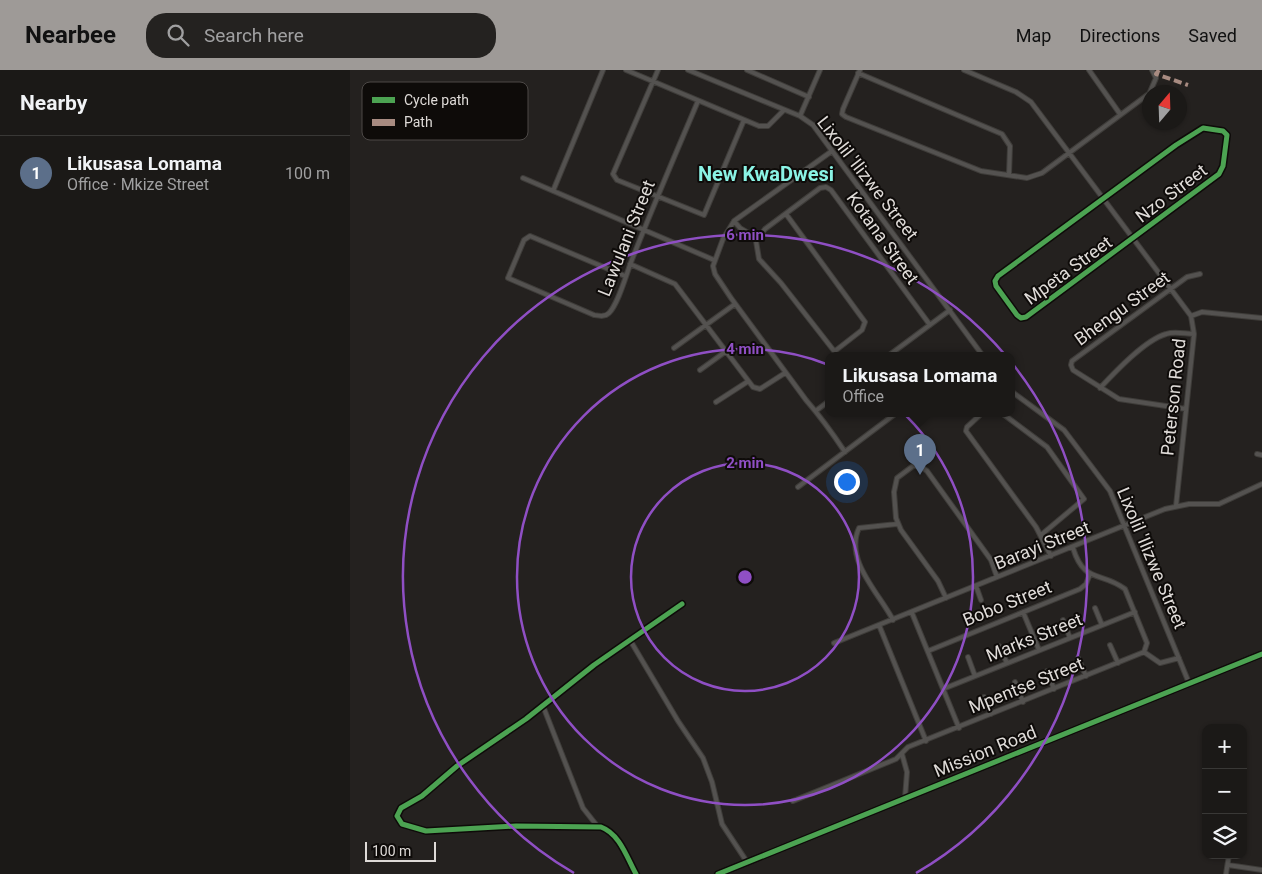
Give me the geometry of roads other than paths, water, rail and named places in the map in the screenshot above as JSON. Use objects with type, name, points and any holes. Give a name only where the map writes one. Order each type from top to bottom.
[{"type":"street","points":[[553,191],[603,70]]},
{"type":"street","points":[[626,70],[765,127],[773,122],[784,110]]},
{"type":"street","points":[[658,70],[613,174],[617,180],[704,214],[744,120]]},
{"type":"street","name":"Lixolil 'Ilizwe Street","points":[[688,70],[800,116],[813,125],[980,352]]},
{"type":"street","points":[[747,70],[809,97]]},
{"type":"street","points":[[800,116],[820,70]]},
{"type":"street","name":"Peterson Road","points":[[964,70],[1025,97],[1104,198],[1191,316],[1194,334],[1176,506]]},
{"type":"street","points":[[1090,70],[1120,114]]},
{"type":"street","points":[[1152,70],[1156,74],[1154,85]]},
{"type":"street","points":[[1009,175],[1010,146],[1002,134],[859,72],[843,109],[842,114],[846,117],[981,171],[1027,178],[1036,176],[1142,99]]},
{"type":"street","name":"Lawulani Street","points":[[626,276],[530,236],[524,240],[508,278],[587,312],[603,316],[612,308],[626,276],[698,101]]},
{"type":"street","name":"Nzo Street","points":[[1104,198],[1200,129],[1224,132],[1227,138],[1224,162],[1219,174],[1134,238]]},
{"type":"street","points":[[832,151],[734,221],[723,238],[714,260],[714,274],[785,373],[817,410],[822,422],[844,452]]},
{"type":"street","points":[[523,178],[714,260]]},
{"type":"street","name":"Kotana Street","points":[[757,238],[820,188],[826,187],[831,190],[930,325]]},
{"type":"street","name":"Mpeta Street","points":[[1104,198],[996,278],[996,286],[1016,315],[1026,318],[1134,238]]},
{"type":"street","points":[[734,221],[740,228],[757,238],[759,259],[834,351],[862,330],[865,322],[786,214]]},
{"type":"street","points":[[630,264],[673,282],[752,387],[760,389],[785,373]]},
{"type":"street","name":"Bhengu Street","points":[[1186,409],[1126,402],[1073,370],[1071,363],[1170,289],[1189,276],[1200,274]]},
{"type":"street","points":[[674,348],[735,304]]},
{"type":"street","points":[[893,352],[950,310]]},
{"type":"street","points":[[1191,316],[1202,312],[1262,318]]},
{"type":"street","points":[[1100,388],[1127,361],[1161,336],[1171,333],[1194,334]]},
{"type":"street","points":[[700,370],[725,352]]},
{"type":"street","points":[[716,402],[747,382]]},
{"type":"street","name":"Lixolil 'Ilizwe Street","points":[[1015,394],[1064,430],[1110,492],[1190,683]]},
{"type":"street","points":[[817,410],[825,404]]},
{"type":"street","points":[[798,487],[890,417]]},
{"type":"street","points":[[978,417],[967,427],[966,431],[1041,534],[1051,556]]},
{"type":"street","points":[[1007,417],[1047,447],[1084,499],[1041,534]]},
{"type":"street","points":[[946,598],[936,577],[897,524],[894,492],[895,481],[910,467],[920,466],[927,471],[980,543],[991,560],[998,577]]},
{"type":"street","name":"Barayi Street","points":[[834,643],[1176,506],[1219,504],[1262,484]]},
{"type":"street","points":[[893,620],[860,566],[856,556],[856,542],[859,528],[897,524]]},
{"type":"street","points":[[1073,548],[1080,568],[1125,589],[1147,643],[1144,652],[1160,663],[1179,658]]},
{"type":"street","name":"Bobo Street","points":[[928,651],[1080,589],[1086,584],[1090,574]]},
{"type":"street","points":[[976,586],[981,600]]},
{"type":"street","points":[[636,874],[620,843],[610,831],[598,826],[516,826],[426,831],[407,827],[398,820],[401,808],[422,796],[457,766],[543,706],[583,673],[682,604]]},
{"type":"street","points":[[1095,608],[1102,625]]},
{"type":"street","points":[[912,612],[959,728]]},
{"type":"street","points":[[1023,612],[1039,650]]},
{"type":"street","name":"Marks Street","points":[[943,689],[1135,612]]},
{"type":"street","points":[[1063,620],[1070,638]]},
{"type":"street","points":[[879,625],[926,741]]},
{"type":"street","points":[[630,640],[678,721],[703,758],[712,782],[722,824],[747,862]]},
{"type":"street","points":[[1110,645],[1118,663]]},
{"type":"street","points":[[999,646],[1007,663]]},
{"type":"street","name":"Mpentse Street","points":[[793,801],[896,759],[908,747],[1144,652]]},
{"type":"street","name":"Mission Road","points":[[718,874],[1262,654]]},
{"type":"street","points":[[968,657],[975,676]]},
{"type":"street","points":[[1078,658],[1086,676]]},
{"type":"street","points":[[1047,671],[1054,689]]},
{"type":"street","points":[[1015,682],[1023,702]]},
{"type":"street","points":[[984,697],[991,714]]},
{"type":"street","points":[[543,706],[583,808],[598,826]]},
{"type":"street","points":[[902,754],[907,772],[905,798]]},
{"type":"street","points":[[1226,874],[1229,859]]},
{"type":"street","points":[[1228,865],[1262,870]]},
{"type":"place","name":"Likusasa Lomama","points":[[920,475]]},
{"type":"district","name":"New KwaDwesi","points":[[766,174]]}]
